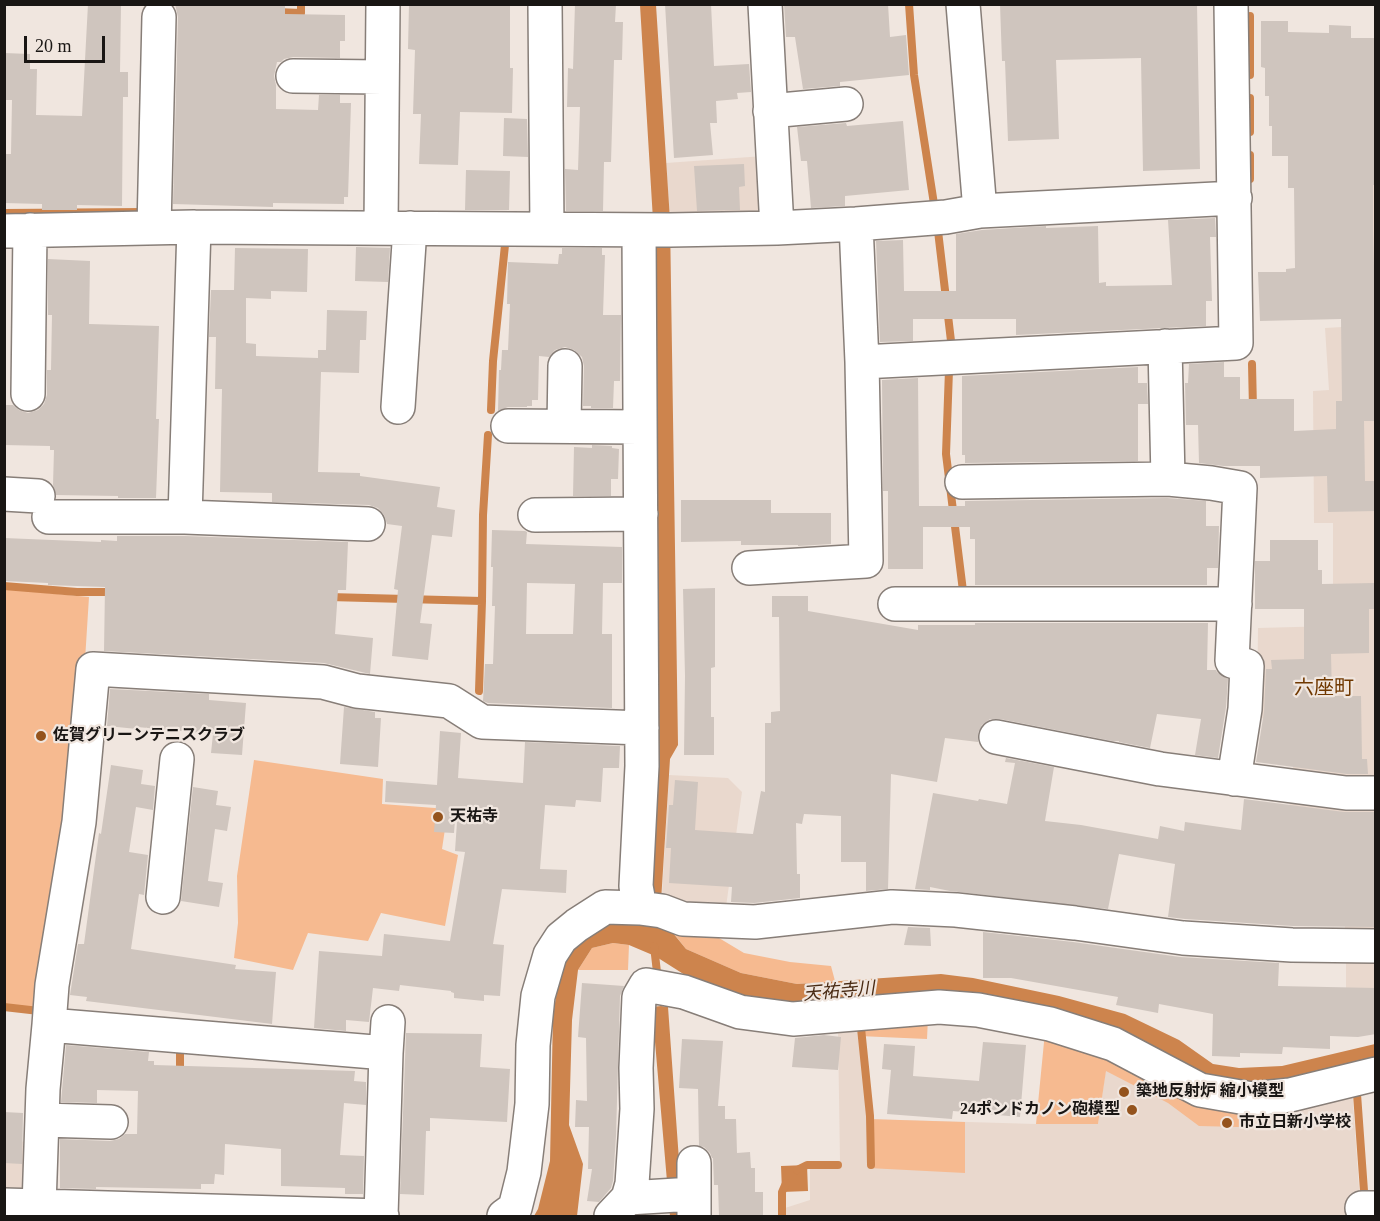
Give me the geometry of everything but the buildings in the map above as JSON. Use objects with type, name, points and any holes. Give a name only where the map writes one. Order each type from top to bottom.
[{"type":"street","points":[[383,4],[382,77],[396,228],[398,407]]},
{"type":"street","points":[[545,4],[547,230]]},
{"type":"street","points":[[765,4],[777,228]]},
{"type":"street","points":[[963,4],[980,211]]},
{"type":"street","points":[[862,362],[1236,343],[1231,4]]},
{"type":"street","points":[[154,228],[159,17]]},
{"type":"street","points":[[293,76],[382,77]]},
{"type":"street","points":[[770,111],[846,104]]},
{"type":"street","points":[[28,394],[17,231],[194,227],[547,230],[777,228],[946,217],[980,211],[1235,198]]},
{"type":"street","points":[[749,568],[866,561],[862,362],[856,224]]},
{"type":"street","points":[[185,517],[194,227]]},
{"type":"street","points":[[651,910],[636,886],[642,766],[639,427],[653,230]]},
{"type":"street","points":[[1165,346],[1168,479]]},
{"type":"street","points":[[564,426],[565,366]]},
{"type":"street","points":[[508,426],[639,427]]},
{"type":"street","points":[[962,482],[1168,479],[1240,488],[1232,661],[1247,666],[1245,709],[1234,779]]},
{"type":"street","points":[[4,494],[44,506],[185,517],[368,524]]},
{"type":"street","points":[[535,515],[641,514]]},
{"type":"street","points":[[895,604],[1235,604]]},
{"type":"street","points":[[39,1206],[43,1089],[50,1025],[51,985],[79,822],[93,669],[323,682],[357,691],[449,701],[482,722],[642,728]]},
{"type":"street","points":[[996,737],[1160,769],[1346,793],[1376,793]]},
{"type":"street","points":[[164,897],[177,759]]},
{"type":"street","points":[[504,1216],[515,1208],[524,1172],[532,1104],[532,1045],[538,996],[550,955],[561,938],[569,931],[605,907],[651,910],[683,919],[755,922],[892,907],[956,910],[1183,938],[1292,945],[1376,946]]},
{"type":"street","points":[[619,1207],[632,1184],[637,1109],[639,997],[646,985],[684,992],[740,1011],[793,1019],[939,1007],[978,1010],[1050,1024],[1113,1044],[1200,1090],[1252,1100],[1290,1095],[1376,1074]]},
{"type":"street","points":[[4,1205],[381,1216],[387,1038],[50,1025]]},
{"type":"street","points":[[42,1120],[111,1122]]},
{"type":"street","points":[[619,1207],[686,1193]]},
{"type":"shaded area","points":[[1375,80],[1375,941],[1346,941],[1339,838],[1287,834],[1297,720],[1257,718],[1258,628],[1333,626],[1333,523],[1314,523],[1313,391],[1329,390],[1325,328],[1342,327]]},
{"type":"shaded area","points":[[764,156],[767,218],[670,220],[666,163]]},
{"type":"shaded area","name":"佐賀グリーンテニスクラブ","points":[[5,589],[89,597],[85,660],[41,1008],[5,1004]]},
{"type":"shaded area","points":[[254,760],[383,779],[382,804],[448,809],[442,849],[458,855],[445,926],[381,913],[368,941],[308,933],[293,970],[234,958],[238,923],[237,876]]},
{"type":"shaded area","points":[[669,775],[728,778],[742,792],[725,914],[670,906],[662,894]]},
{"type":"shaded area","points":[[668,926],[717,928],[719,938],[744,953],[790,962],[831,966],[835,981],[797,984],[741,973],[686,949]]},
{"type":"shaded area","points":[[613,943],[629,945],[628,970],[578,970],[592,948]]},
{"type":"shaded area","points":[[1346,951],[1375,951],[1375,996],[1346,996]]},
{"type":"shaded area","points":[[928,1018],[927,1039],[859,1036],[858,1030]]},
{"type":"shaded area","name":"市立日新小学校","points":[[858,1030],[867,1119],[1098,1124],[1108,1055],[1196,1097],[1352,1088],[1361,1216],[785,1216],[785,1208],[810,1200],[810,1162],[840,1161],[838,1031]]},
{"type":"shaded area","points":[[1045,1032],[1255,1107],[1239,1127],[1199,1126],[1168,1103],[1106,1071],[1098,1124],[1036,1124]]},
{"type":"shaded area","points":[[867,1119],[965,1122],[965,1173],[868,1168]]},
{"type":"shaded area","points":[[5,1141],[34,1142],[25,1193],[5,1192]]},
{"type":"water","name":"天祐寺川","points":[[640,5],[656,5],[670,220],[678,745],[670,759],[660,917],[686,949],[741,973],[797,984],[941,974],[973,978],[1059,996],[1125,1014],[1179,1040],[1213,1064],[1239,1068],[1282,1066],[1375,1044],[1375,1060],[1287,1081],[1245,1082],[1207,1075],[1118,1031],[815,1009],[736,1000],[685,975],[655,956],[629,945],[613,943],[592,948],[578,970],[572,1020],[569,1125],[583,1164],[577,1216],[534,1216],[538,1209],[550,1161],[553,1015],[561,967],[578,938],[596,924],[644,923],[653,220]]},
{"type":"water","points":[[652,1007],[668,1007],[683,1216],[670,1216]]},
{"type":"water","points":[[807,1165],[808,1191],[782,1192],[781,1166]]},
{"type":"waterway","points":[[276,12],[301,13],[301,4]]},
{"type":"waterway","points":[[909,4],[914,75],[934,204]]},
{"type":"waterway","points":[[1250,16],[1250,75]]},
{"type":"waterway","points":[[1250,98],[1250,132]]},
{"type":"waterway","points":[[1250,155],[1250,179]]},
{"type":"waterway","points":[[4,213],[145,212]]},
{"type":"waterway","points":[[938,231],[951,341]]},
{"type":"waterway","points":[[491,410],[493,361],[505,245]]},
{"type":"waterway","points":[[1252,364],[1253,409]]},
{"type":"waterway","points":[[949,370],[946,454],[963,591]]},
{"type":"waterway","points":[[329,597],[482,601],[483,515],[488,435]]},
{"type":"waterway","points":[[4,586],[77,592],[115,592]]},
{"type":"waterway","points":[[479,691],[482,601]]},
{"type":"waterway","points":[[654,946],[658,981]]},
{"type":"waterway","points":[[4,1007],[39,1011]]},
{"type":"waterway","points":[[861,1028],[870,1116],[871,1165]]},
{"type":"waterway","points":[[180,1049],[180,1076]]},
{"type":"waterway","points":[[1357,1094],[1364,1191]]},
{"type":"waterway","points":[[797,1170],[807,1165],[838,1165]]},
{"type":"waterway","points":[[782,1216],[782,1192],[786,1183]]},
{"type":"place","name":"佐賀グリーンテニスクラブ","points":[[41,736]]},
{"type":"place","name":"天祐寺","points":[[438,817]]},
{"type":"place","name":"築地反射炉 縮小模型","points":[[1124,1092]]},
{"type":"place","name":"24ポンドカノン砲模型","points":[[1132,1110]]},
{"type":"place","name":"市立日新小学校","points":[[1227,1123]]},
{"type":"district","name":"六座町","points":[[1324,689]]}]
